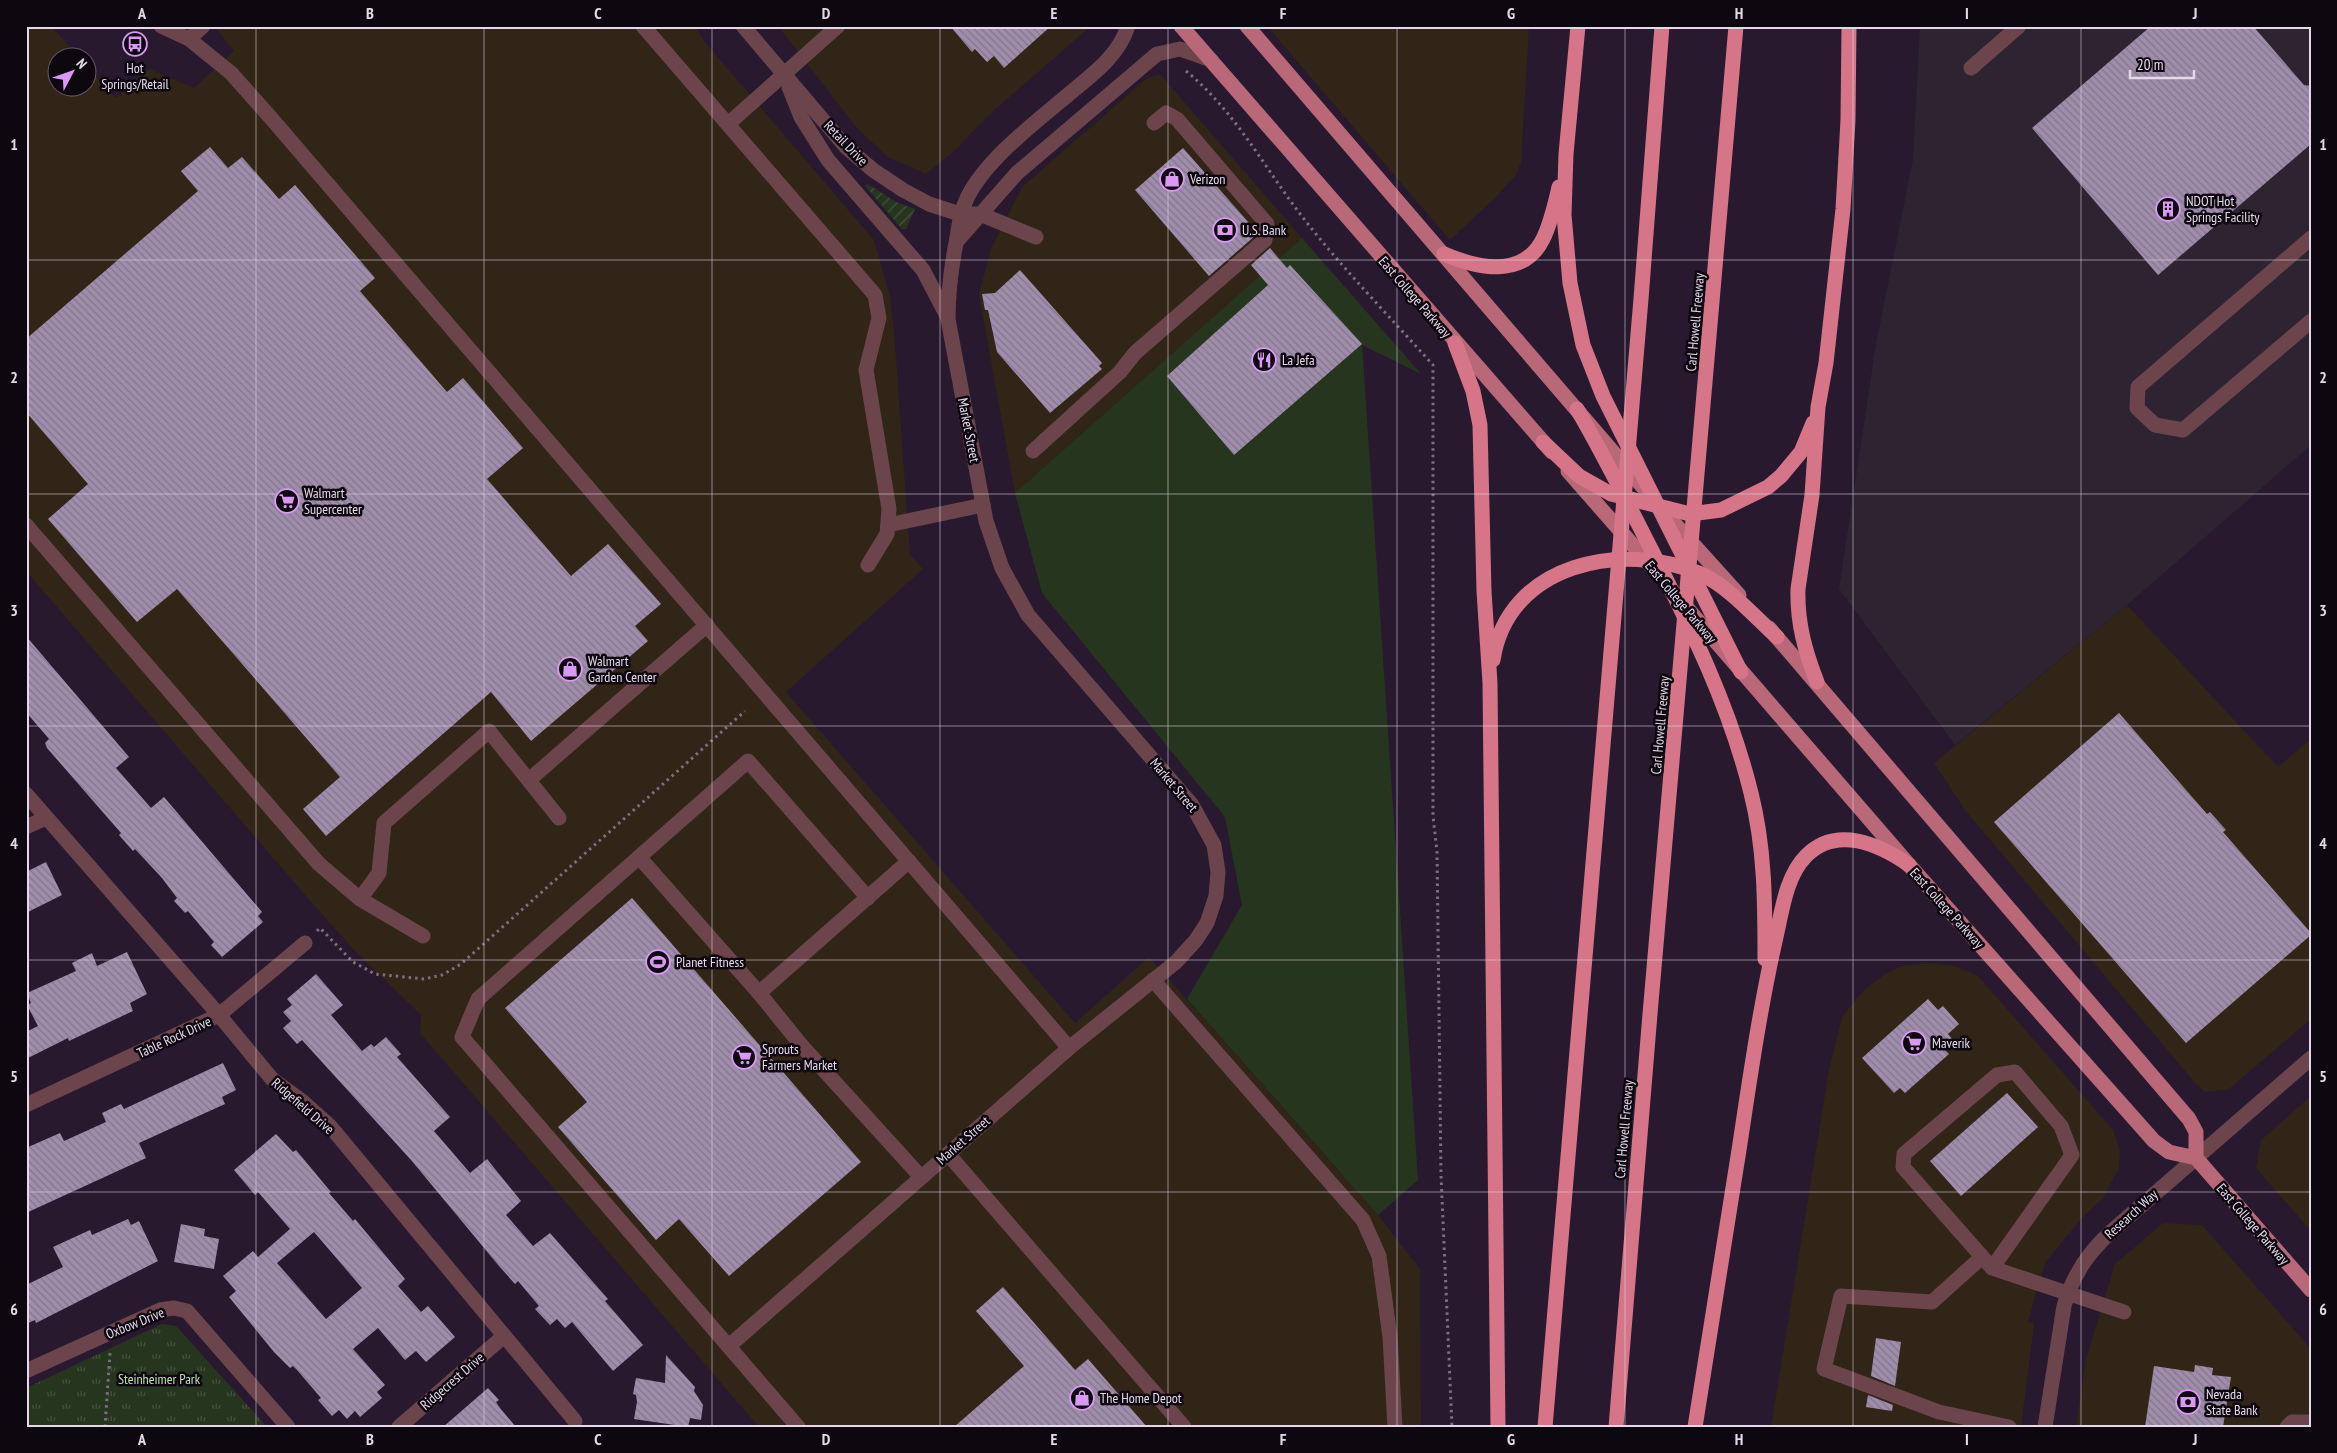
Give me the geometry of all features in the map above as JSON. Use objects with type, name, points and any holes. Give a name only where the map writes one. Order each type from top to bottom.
[{"type":"highway","points":[[1578,26],[1566,154],[1564,215],[1570,283],[1583,345],[1603,396],[1740,672]]},
{"type":"highway","points":[[1545,1427],[1641,299],[1662,26]]},
{"type":"highway","name":"Carl Howell Freeway","points":[[1616,1427],[1736,26]]},
{"type":"highway","points":[[1817,682],[1802,638],[1798,604],[1812,495],[1818,407],[1826,363],[1843,209],[1848,120],[1849,26]]},
{"type":"highway","points":[[1444,254],[1473,265],[1490,268],[1514,265],[1530,256],[1546,233],[1566,154]]},
{"type":"highway","points":[[1455,343],[1474,391],[1480,424],[1484,591],[1490,683],[1498,1427]]},
{"type":"highway","points":[[1543,442],[1579,476],[1611,494],[1690,514],[1721,510],[1753,496],[1781,476],[1801,452],[1818,407]]},
{"type":"highway","points":[[1577,409],[1626,498],[1653,562],[1672,590],[1722,700],[1752,794],[1763,863],[1765,896],[1763,992]]},
{"type":"highway","points":[[1490,683],[1495,646],[1511,614],[1530,593],[1552,576],[1581,564],[1615,559],[1653,562],[1702,574],[1730,594],[1777,637]]},
{"type":"highway","points":[[1695,1427],[1763,992],[1787,892],[1798,867],[1806,856],[1818,846],[1833,841],[1857,841],[1884,849],[1909,865]]},
{"type":"main road","name":"East College Parkway","points":[[1181,26],[1455,343],[1653,562]]},
{"type":"main road","points":[[1247,26],[1577,409],[1658,506],[1817,682],[2189,1119],[2196,1132],[2196,1158]]},
{"type":"main road","name":"East College Parkway","points":[[1672,590],[1740,672],[2154,1141],[2169,1152],[2196,1158],[2311,1290]]},
{"type":"street","points":[[162,26],[189,39],[231,73],[1069,1048]]},
{"type":"street","points":[[189,39],[203,26]]},
{"type":"street","points":[[643,26],[875,295],[879,318],[866,370],[889,509],[887,534],[868,565]]},
{"type":"street","name":"Retail Drive","points":[[743,26],[846,147],[873,170],[918,198],[960,214],[980,214]]},
{"type":"street","points":[[728,124],[838,26]]},
{"type":"street","name":"Market Street","points":[[729,1346],[1069,1048],[1176,962],[1196,940],[1207,923],[1216,896],[1218,872],[1214,845],[1192,805],[1028,614],[1002,568],[986,521],[948,319],[948,288],[960,214],[968,195],[982,176],[1014,142],[1105,63],[1123,42],[1128,26]]},
{"type":"street","points":[[1971,68],[2019,26]]},
{"type":"street","points":[[956,241],[1036,156],[1157,54],[1180,49],[1211,60]]},
{"type":"street","points":[[784,74],[801,117],[828,160],[923,270],[948,319]]},
{"type":"street","points":[[1033,451],[1120,372],[1135,353],[1265,240],[1267,224],[1177,119],[1166,113],[1154,123]]},
{"type":"street","points":[[980,214],[1036,237]]},
{"type":"street","points":[[2311,238],[2138,387],[2137,408],[2155,426],[2183,430],[2311,321]]},
{"type":"street","points":[[888,525],[983,505]]},
{"type":"street","points":[[26,525],[319,864],[360,899],[423,936]]},
{"type":"street","points":[[529,780],[707,625]]},
{"type":"street","points":[[360,899],[379,874],[384,823],[489,731],[559,818]]},
{"type":"street","points":[[798,1427],[462,1038],[478,999],[748,761],[868,898]]},
{"type":"street","name":"Ridgefield Drive","points":[[26,794],[219,1015],[272,1079],[302,1101],[330,1126],[575,1421]]},
{"type":"street","points":[[26,827],[46,818]]},
{"type":"street","points":[[639,857],[759,993],[802,1046],[921,1177]]},
{"type":"street","points":[[759,993],[909,861]]},
{"type":"street","name":"Table Rock Drive","points":[[26,1105],[219,1015],[305,943]]},
{"type":"street","points":[[1153,980],[1363,1220],[1380,1256],[1390,1337],[1395,1427]]},
{"type":"street","name":"Research Way","points":[[2045,1427],[2061,1323],[2068,1293],[2081,1266],[2097,1245],[2311,1058]]},
{"type":"street","points":[[2009,1427],[1939,1412],[1824,1369],[1840,1296],[1932,1302],[1987,1263],[2072,1155],[2061,1126],[2015,1072],[1997,1074],[1904,1154],[1903,1167],[1987,1263],[2124,1312]]},
{"type":"street","points":[[948,1154],[1184,1427]]},
{"type":"street","name":"Oxbow Drive","points":[[26,1371],[160,1310],[174,1308],[187,1311],[288,1427]]},
{"type":"street","name":"Ridgecrest Drive","points":[[399,1427],[504,1336]]},
{"type":"street","points":[[2287,1427],[2292,1422],[2311,1422]]},
{"type":"path","points":[[1183,69],[1215,98],[1239,126],[1304,219],[1433,365],[1433,816],[1437,852],[1440,1147],[1452,1427]]},
{"type":"path","points":[[305,943],[320,928],[353,962],[375,974],[424,979],[442,975],[462,964],[745,711]]},
{"type":"path","points":[[105,1427],[111,1332]]},
{"type":"shaded area","points":[[26,26],[51,26],[71,48],[48,48],[48,98],[98,98],[98,78],[116,98],[149,69],[194,88],[234,51],[217,30],[222,26],[695,26],[704,41],[874,240],[890,296],[910,554],[923,569],[786,692],[1075,1023],[1149,957],[1378,1215],[1420,1269],[1421,1427],[759,1427],[420,1033],[421,1015],[353,949],[312,903],[26,571]]},
{"type":"shaded area","points":[[778,26],[1091,26],[992,112],[954,151],[926,174],[888,157],[856,127]]},
{"type":"shaded area","points":[[1267,26],[1529,26],[1521,163],[1515,176],[1496,197],[1450,240]]},
{"type":"shaded area","points":[[1920,26],[2311,26],[2311,445],[2127,605],[1955,745],[1839,589],[1876,344],[1913,159]]},
{"type":"shaded area","points":[[1160,74],[1302,238],[1015,493],[979,294],[991,249],[1022,187],[1146,79]]},
{"type":"shaded area","points":[[2127,605],[2278,767],[2311,739],[2311,1019],[2229,1089],[2205,1092],[2197,1085],[1965,810],[1934,763]]},
{"type":"shaded area","points":[[1931,963],[1958,967],[1978,976],[2113,1130],[2120,1150],[2119,1168],[2103,1198],[2081,1219],[2045,1263],[2028,1321],[2034,1324],[2021,1427],[1771,1427],[1829,1070],[1842,1017],[1864,990],[1884,975],[1901,966]]},
{"type":"shaded area","points":[[2311,1096],[2311,1231],[2256,1168],[2261,1140]]},
{"type":"shaded area","points":[[2163,1223],[2202,1225],[2311,1349],[2311,1427],[2076,1427],[2086,1359],[2115,1264]]},
{"type":"green space","points":[[868,184],[896,202],[915,209],[906,229],[902,229],[865,186]]},
{"type":"green space","points":[[1302,238],[1421,374],[1362,345],[1418,1180],[1378,1215],[1187,999],[1242,905],[1225,817],[1042,593],[1015,493]]},
{"type":"green space","name":"Steinheimer Park","points":[[162,1324],[176,1326],[267,1427],[26,1427],[26,1388]]},
{"type":"building","points":[[950,26],[1051,26],[1004,68],[994,56],[987,62],[975,49],[972,52]]},
{"type":"building","name":"NDOT Hot Springs Facility","points":[[2151,26],[2253,26],[2304,85],[2311,86],[2311,144],[2158,275],[2032,128]]},
{"type":"building","name":"Walmart Supercenter","points":[[210,147],[228,168],[242,157],[279,199],[295,185],[375,278],[360,291],[447,392],[463,378],[523,448],[487,479],[571,576],[608,544],[661,604],[635,626],[648,641],[531,741],[491,692],[326,836],[303,809],[340,777],[177,589],[137,622],[48,519],[88,484],[26,412],[26,339],[198,191],[181,171]]},
{"type":"building","points":[[1183,148],[1257,232],[1256,235],[1209,276],[1135,190]]},
{"type":"building","name":"La Jefa","points":[[1270,248],[1287,268],[1290,265],[1362,344],[1234,455],[1167,376],[1268,285],[1251,265]]},
{"type":"building","points":[[1020,270],[1102,363],[1099,366],[1102,369],[1050,413],[997,352],[988,310],[985,310],[982,294],[995,293]]},
{"type":"building","points":[[26,636],[129,757],[116,768],[151,808],[164,797],[262,912],[258,916],[263,922],[222,957],[211,945],[214,942],[188,911],[185,913],[174,901],[177,898],[162,878],[135,849],[133,851],[119,835],[121,833],[47,748],[45,743],[49,739],[26,712]]},
{"type":"building","points":[[2119,713],[2207,814],[2210,812],[2226,830],[2223,832],[2311,933],[2311,935],[2186,1043],[1994,822]]},
{"type":"building","points":[[46,862],[62,895],[26,913],[26,872]]},
{"type":"building","points":[[632,898],[861,1162],[729,1276],[679,1219],[656,1240],[558,1127],[587,1102],[505,1008]]},
{"type":"building","points":[[127,952],[147,994],[130,1003],[133,1011],[69,1041],[68,1038],[26,1059],[26,1032],[38,1026],[27,1005],[31,1003],[27,993],[76,971],[72,963],[92,953],[97,966]]},
{"type":"building","points":[[316,974],[343,1005],[331,1015],[362,1051],[371,1044],[374,1047],[386,1037],[401,1054],[397,1057],[450,1117],[434,1131],[470,1173],[487,1159],[521,1201],[506,1215],[533,1246],[550,1233],[608,1299],[605,1301],[643,1345],[613,1371],[572,1322],[565,1328],[557,1319],[550,1325],[535,1309],[539,1306],[518,1281],[515,1284],[499,1266],[411,1160],[302,1040],[297,1044],[283,1028],[291,1021],[283,1012],[292,1005],[287,999]]},
{"type":"building","name":"Maverik","points":[[1928,999],[1938,1010],[1943,1006],[1959,1024],[1948,1034],[1953,1040],[1944,1049],[1949,1054],[1905,1093],[1900,1088],[1894,1093],[1862,1058]]},
{"type":"building","points":[[223,1063],[236,1090],[222,1097],[225,1104],[139,1143],[146,1158],[26,1213],[26,1148],[60,1133],[64,1141],[106,1122],[102,1113],[121,1104],[124,1109]]},
{"type":"building","points":[[2007,1093],[2038,1127],[1961,1196],[1930,1161]]},
{"type":"building","points":[[276,1134],[293,1152],[296,1150],[331,1192],[329,1193],[353,1221],[355,1219],[405,1279],[398,1286],[421,1312],[428,1306],[455,1337],[426,1362],[416,1351],[405,1360],[378,1328],[353,1349],[385,1385],[377,1392],[382,1398],[360,1417],[355,1411],[347,1419],[339,1410],[332,1416],[318,1400],[321,1398],[297,1370],[293,1366],[290,1368],[274,1352],[229,1297],[236,1291],[223,1276],[253,1251],[258,1257],[290,1229],[258,1192],[255,1195],[234,1170]],"holes":[[[314,1232],[362,1288],[326,1319],[277,1263]]]},
{"type":"building","points":[[128,1219],[131,1225],[139,1221],[158,1261],[36,1323],[35,1320],[26,1324],[26,1285],[63,1267],[53,1247],[90,1230],[92,1235]]},
{"type":"building","points":[[181,1224],[205,1229],[204,1236],[219,1239],[214,1269],[174,1262]]},
{"type":"building","points":[[1003,1287],[1075,1370],[1088,1359],[1147,1427],[954,1427],[1024,1366],[976,1311]]},
{"type":"building","points":[[1876,1338],[1901,1342],[1895,1386],[1871,1376]]},
{"type":"building","points":[[666,1355],[695,1387],[694,1391],[703,1405],[701,1420],[690,1418],[688,1427],[634,1419],[637,1402],[636,1395],[633,1394],[636,1378],[665,1383]]},
{"type":"building","name":"Nevada State Bank","points":[[2195,1365],[2213,1368],[2212,1375],[2231,1377],[2223,1427],[2145,1427],[2154,1366],[2194,1372]]},
{"type":"building","points":[[488,1388],[499,1400],[496,1402],[516,1427],[443,1427]]},
{"type":"building","points":[[1868,1395],[1893,1405],[1892,1411],[1866,1407]]},
{"type":"place","name":"Hot Springs/Retail","points":[[135,44]]},
{"type":"place","name":"Verizon","points":[[1172,179]]},
{"type":"place","name":"NDOT Hot Springs Facility","points":[[2168,209]]},
{"type":"place","name":"U.S. Bank","points":[[1225,230]]},
{"type":"place","name":"La Jefa","points":[[1264,360]]},
{"type":"place","name":"Walmart Supercenter","points":[[287,501]]},
{"type":"place","name":"Walmart Garden Center","points":[[570,669]]},
{"type":"place","name":"Planet Fitness","points":[[658,962]]},
{"type":"place","name":"Maverik","points":[[1914,1043]]},
{"type":"place","name":"Sprouts Farmers Market","points":[[744,1057]]},
{"type":"place","name":"The Home Depot","points":[[1082,1398]]},
{"type":"place","name":"Nevada State Bank","points":[[2188,1402]]}]
